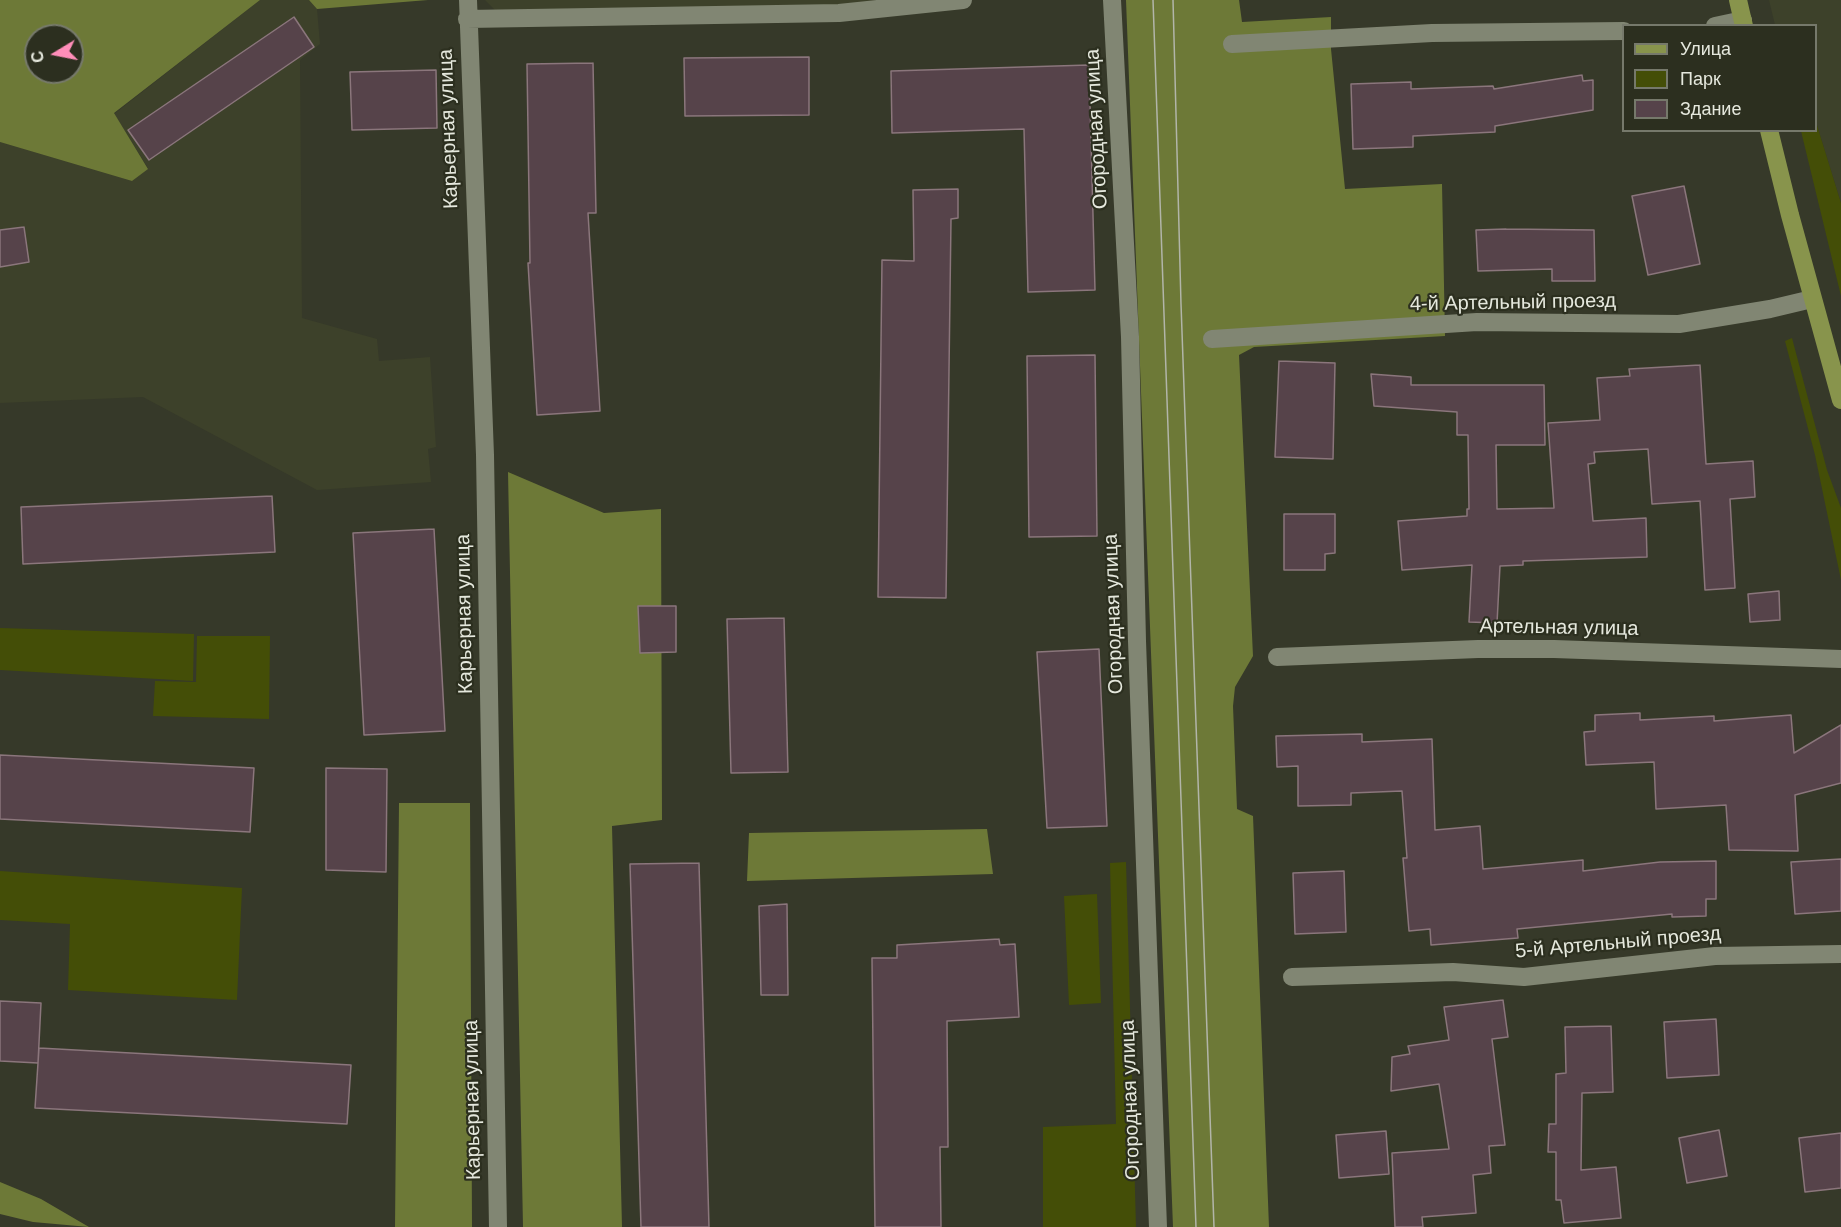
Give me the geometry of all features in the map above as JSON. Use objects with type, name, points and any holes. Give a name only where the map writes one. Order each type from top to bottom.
[{"type":"main road","points":[[1738,0],[1743,23]]},
{"type":"main road","points":[[1770,132],[1812,299],[1841,400]]},
{"type":"street","name":"Карьерная улица","points":[[468,0],[485,455],[498,1227]]},
{"type":"street","points":[[467,19],[839,14],[963,0]]},
{"type":"street","name":"Огородная улица","points":[[1112,0],[1130,337],[1137,641],[1158,1227]]},
{"type":"street","points":[[1232,44],[1432,33],[1622,31]]},
{"type":"street","name":"4-й Артельный проезд","points":[[1212,339],[1478,322],[1678,324],[1770,309],[1812,299]]},
{"type":"street","name":"Артельная улица","points":[[1276,657],[1478,649],[1554,649],[1841,659]]},
{"type":"street","name":"5-й Артельный проезд","points":[[1292,977],[1453,972],[1524,977],[1715,956],[1841,954]]},
{"type":"shaded area","points":[[260,0],[309,0],[317,9],[320,44],[300,60],[302,318],[377,339],[379,361],[430,357],[436,447],[428,449],[431,482],[317,490],[143,397],[0,403],[0,142],[132,181],[148,168],[114,114]]},
{"type":"shaded area","points":[[485,0],[886,0],[844,5],[495,10]]},
{"type":"shaded area","points":[[1769,0],[1841,0],[1841,203],[1817,125],[1817,24],[1775,24]]},
{"type":"green space","points":[[0,0],[260,0],[114,113],[148,169],[132,181],[0,142]]},
{"type":"green space","points":[[309,0],[428,0],[317,9]]},
{"type":"green space","points":[[1126,0],[1239,0],[1242,22],[1331,17],[1331,49],[1345,189],[1442,184],[1445,336],[1254,347],[1239,355],[1253,656],[1235,687],[1233,706],[1237,809],[1253,816],[1269,1227],[1173,1227]]},
{"type":"green space","points":[[1817,125],[1841,203],[1841,296],[1801,132],[1817,132]]},
{"type":"green space","points":[[1792,338],[1827,470],[1841,508],[1841,580],[1815,455],[1785,341]]},
{"type":"green space","points":[[508,472],[604,513],[661,509],[662,820],[612,826],[622,1227],[523,1227]]},
{"type":"green space","points":[[0,628],[194,634],[193,681],[0,670]]},
{"type":"green space","points":[[197,636],[270,636],[269,719],[153,716],[155,681],[196,682]]},
{"type":"green space","points":[[399,803],[470,803],[472,1227],[395,1227]]},
{"type":"green space","points":[[987,829],[993,874],[747,881],[749,833]]},
{"type":"green space","points":[[1126,862],[1136,1227],[1043,1227],[1043,1127],[1116,1124],[1110,863]]},
{"type":"green space","points":[[0,871],[242,888],[237,1000],[68,990],[70,924],[0,920]]},
{"type":"green space","points":[[1097,894],[1101,1003],[1069,1005],[1064,896]]},
{"type":"green space","points":[[0,1182],[41,1199],[89,1227],[33,1222],[0,1214]]},
{"type":"building","points":[[294,17],[314,47],[149,160],[128,130]]},
{"type":"building","points":[[809,57],[809,115],[685,116],[684,58]]},
{"type":"building","points":[[593,63],[596,213],[588,213],[600,411],[537,415],[528,263],[530,263],[527,64]]},
{"type":"building","points":[[1089,65],[1095,290],[1028,292],[1024,129],[892,133],[891,71]]},
{"type":"building","points":[[436,70],[437,128],[352,130],[350,72]]},
{"type":"building","points":[[1582,75],[1583,81],[1593,80],[1593,110],[1495,126],[1495,132],[1413,136],[1413,147],[1353,149],[1351,84],[1411,82],[1411,89],[1493,86],[1494,89]]},
{"type":"building","points":[[1684,186],[1700,264],[1648,275],[1632,196]]},
{"type":"building","points":[[958,189],[958,218],[951,219],[946,598],[878,597],[882,260],[914,261],[913,190]]},
{"type":"building","points":[[24,227],[29,262],[0,267],[0,230]]},
{"type":"building","points":[[1476,230],[1594,230],[1595,281],[1552,281],[1552,269],[1478,271]]},
{"type":"building","points":[[1095,355],[1097,536],[1029,537],[1027,356]]},
{"type":"building","points":[[1279,361],[1335,363],[1333,459],[1275,457]]},
{"type":"building","points":[[1700,365],[1706,464],[1753,461],[1755,497],[1730,499],[1735,588],[1705,590],[1700,501],[1652,504],[1648,449],[1594,452],[1595,463],[1588,464],[1593,521],[1646,518],[1647,557],[1523,561],[1523,565],[1500,566],[1497,623],[1469,622],[1472,565],[1402,570],[1398,521],[1467,516],[1467,509],[1469,509],[1468,435],[1457,435],[1457,412],[1374,406],[1371,374],[1411,377],[1411,385],[1544,385],[1545,445],[1496,445],[1497,509],[1554,508],[1548,423],[1600,420],[1597,378],[1630,376],[1629,369]]},
{"type":"building","points":[[272,496],[275,552],[23,564],[21,507]]},
{"type":"building","points":[[1284,514],[1335,514],[1335,553],[1325,554],[1325,570],[1284,570]]},
{"type":"building","points":[[434,529],[445,731],[364,735],[353,533]]},
{"type":"building","points":[[1779,591],[1780,620],[1750,622],[1748,594]]},
{"type":"building","points":[[638,606],[676,606],[676,652],[640,653]]},
{"type":"building","points":[[784,618],[788,772],[731,773],[727,619]]},
{"type":"building","points":[[1099,649],[1107,826],[1047,828],[1037,652]]},
{"type":"building","points":[[1640,713],[1640,720],[1714,716],[1714,721],[1791,715],[1794,753],[1841,725],[1841,783],[1795,795],[1798,851],[1729,850],[1726,805],[1656,809],[1654,762],[1586,765],[1584,732],[1595,731],[1595,715]]},
{"type":"building","points":[[1362,734],[1362,742],[1432,739],[1435,830],[1480,826],[1483,869],[1583,860],[1583,871],[1660,862],[1716,861],[1716,899],[1706,899],[1706,916],[1672,917],[1672,914],[1517,929],[1518,938],[1431,945],[1430,929],[1409,931],[1403,858],[1407,858],[1402,791],[1351,793],[1351,805],[1298,806],[1298,766],[1277,767],[1276,736]]},
{"type":"building","points":[[0,755],[254,768],[250,832],[0,819]]},
{"type":"building","points":[[326,768],[387,769],[386,872],[326,870]]},
{"type":"building","points":[[1841,859],[1841,911],[1795,914],[1791,862]]},
{"type":"building","points":[[699,863],[709,1227],[641,1227],[630,864]]},
{"type":"building","points":[[1344,871],[1346,932],[1295,934],[1293,873]]},
{"type":"building","points":[[787,904],[788,995],[761,995],[759,906]]},
{"type":"building","points":[[999,939],[1000,945],[1015,944],[1019,1017],[947,1021],[948,1147],[940,1147],[941,1227],[875,1227],[872,958],[897,958],[897,945]]},
{"type":"building","points":[[1503,1000],[1508,1037],[1492,1039],[1505,1145],[1489,1146],[1491,1173],[1473,1175],[1476,1213],[1422,1217],[1423,1227],[1395,1227],[1392,1153],[1449,1149],[1439,1084],[1391,1091],[1392,1057],[1410,1054],[1408,1046],[1449,1040],[1444,1007]]},
{"type":"building","points":[[0,1001],[41,1003],[38,1063],[0,1061]]},
{"type":"building","points":[[1716,1019],[1719,1075],[1667,1078],[1664,1022]]},
{"type":"building","points":[[1611,1026],[1613,1092],[1582,1093],[1581,1170],[1616,1167],[1621,1218],[1564,1223],[1561,1200],[1556,1200],[1556,1152],[1548,1152],[1549,1124],[1556,1124],[1556,1074],[1566,1073],[1565,1027]]},
{"type":"building","points":[[39,1048],[351,1065],[347,1124],[35,1108]]},
{"type":"building","points":[[1719,1130],[1727,1176],[1687,1183],[1679,1138]]},
{"type":"building","points":[[1386,1131],[1389,1174],[1339,1178],[1336,1135]]},
{"type":"building","points":[[1841,1133],[1841,1188],[1805,1192],[1799,1138]]},
{"type":"tram line","points":[[1153,0],[1196,1227]]},
{"type":"tram line","points":[[1173,0],[1181,304],[1214,1227]]}]
